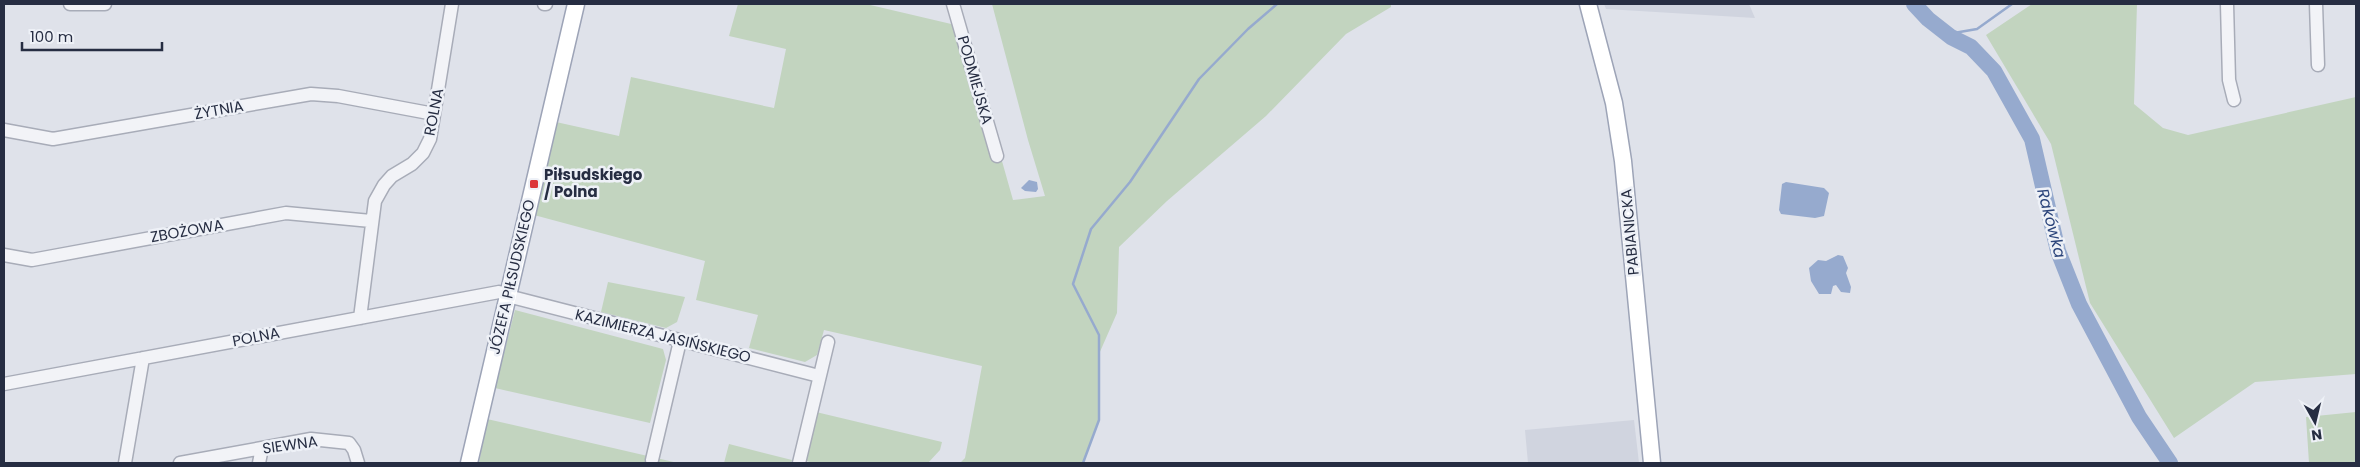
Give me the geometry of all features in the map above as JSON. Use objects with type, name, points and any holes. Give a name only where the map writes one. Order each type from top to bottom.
[{"type":"main road","name":"JÓZEFA PIŁSUDSKIEGO","points":[[469,463],[576,4]]},
{"type":"main road","name":"PABIANICKA","points":[[1588,4],[1614,103],[1623,161],[1652,463]]},
{"type":"street","points":[[70,4],[105,4]]},
{"type":"street","name":"ROLNA","points":[[360,318],[371,221],[376,201],[384,185],[392,176],[412,164],[422,153],[430,139],[452,4]]},
{"type":"street","name":"PODMIEJSKA","points":[[953,4],[998,156]]},
{"type":"street","points":[[2227,4],[2229,80],[2234,100]]},
{"type":"street","points":[[2316,4],[2318,65]]},
{"type":"street","name":"ŻYTNIA","points":[[4,130],[53,139],[311,94],[338,96],[434,114]]},
{"type":"street","name":"ZBOŻOWA","points":[[4,255],[32,260],[286,213],[371,221]]},
{"type":"street","name":"POLNA","points":[[4,384],[499,292],[508,295]]},
{"type":"street","name":"KAZIMIERZA JASIŃSKIEGO","points":[[508,295],[819,376]]},
{"type":"street","points":[[652,460],[680,340]]},
{"type":"street","points":[[799,463],[828,342]]},
{"type":"street","points":[[125,463],[143,358]]},
{"type":"street","name":"SIEWNA","points":[[180,463],[311,439],[350,443],[358,463]]},
{"type":"street","points":[[259,463],[262,448]]},
{"type":"shaded area","points":[[1604,4],[1749,4],[1755,18],[1606,9]]},
{"type":"shaded area","points":[[1634,420],[1639,463],[1528,463],[1525,430]]},
{"type":"green space","points":[[738,4],[866,4],[964,27],[1013,200],[1045,196],[992,4],[1391,4],[1391,7],[1346,34],[1266,116],[1167,201],[1119,247],[1117,313],[1099,354],[1099,420],[1083,463],[960,463],[965,458],[982,366],[824,330],[817,355],[805,362],[749,348],[758,315],[696,300],[705,261],[534,215],[556,122],[619,136],[631,77],[774,108],[786,49],[729,36]]},
{"type":"green space","points":[[2032,4],[2137,4],[2134,104],[2163,128],[2188,135],[2356,97],[2356,374],[2255,382],[2174,438],[2090,303],[2051,144],[1986,35]]},
{"type":"green space","points":[[608,282],[685,297],[677,322],[666,328],[601,312]]},
{"type":"green space","points":[[515,310],[663,349],[666,360],[650,423],[495,388]]},
{"type":"green space","points":[[816,412],[942,442],[940,450],[928,463],[814,463],[806,461]]},
{"type":"green space","points":[[2356,412],[2356,463],[2309,463],[2306,417]]},
{"type":"green space","points":[[487,419],[678,463],[479,463]]},
{"type":"green space","points":[[729,444],[792,460],[791,463],[724,463]]},
{"type":"water","points":[[1029,180],[1037,182],[1038,189],[1036,192],[1025,191],[1021,188]]},
{"type":"water","points":[[1786,182],[1824,188],[1829,193],[1824,216],[1815,218],[1781,214],[1779,210],[1782,184]]},
{"type":"water","points":[[1838,255],[1843,256],[1848,268],[1846,273],[1851,287],[1850,293],[1841,292],[1836,285],[1833,286],[1831,294],[1819,294],[1811,281],[1809,268],[1818,260],[1826,261]]},
{"type":"waterway","points":[[1083,463],[1099,420],[1099,335],[1073,284],[1091,229],[1130,182],[1199,79],[1248,29],[1277,4]]},
{"type":"waterway","name":"Rakówka","points":[[1914,4],[1928,19],[1951,37],[1971,47],[1994,71],[2032,139],[2058,251],[2079,304],[2139,417],[2170,463]]},
{"type":"waterway","points":[[1948,34],[1977,29],[2012,4]]},
{"type":"place","name":"Piłsudskiego / Polna","points":[[534,184]]}]
